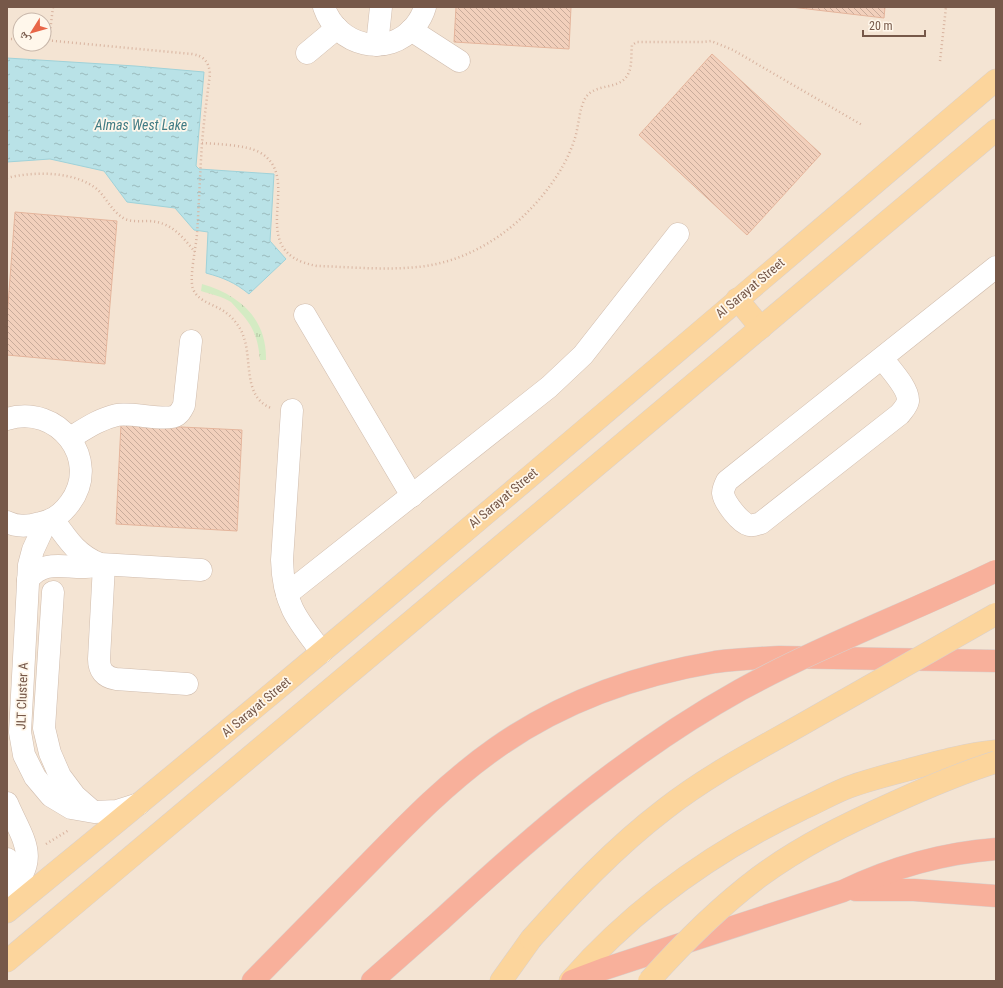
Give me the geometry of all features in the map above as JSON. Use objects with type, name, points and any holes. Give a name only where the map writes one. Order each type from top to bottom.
[{"type":"highway","points":[[372,981],[557,817],[643,750],[690,719],[789,664],[996,571]]},
{"type":"highway","points":[[253,981],[442,790],[496,747],[556,713],[587,698],[652,676],[709,664],[748,659],[780,657],[996,661]]},
{"type":"highway","points":[[571,981],[612,966],[843,891],[866,880],[915,864],[978,851],[996,849]]},
{"type":"highway","points":[[843,891],[882,889],[914,890],[996,896]]},
{"type":"main road","name":"Al Sarayat Street","points":[[7,899],[139,804],[322,652],[996,80]]},
{"type":"main road","points":[[7,961],[996,130]]},
{"type":"main road","points":[[737,299],[761,328]]},
{"type":"main road","points":[[501,981],[531,940],[584,881],[623,843],[666,808],[694,788],[735,763],[996,614]]},
{"type":"main road","points":[[571,981],[604,944],[652,902],[704,864],[759,830],[854,786],[939,761],[996,751]]},
{"type":"main road","points":[[649,981],[703,925],[760,877],[790,856],[822,837],[884,807],[947,780],[996,762]]},
{"type":"lane","points":[[324,7],[330,19],[345,35],[354,41],[370,44],[389,43],[401,38],[411,30],[418,21],[425,7]]},
{"type":"lane","points":[[367,7],[370,44]]},
{"type":"lane","points":[[370,44],[381,7]]},
{"type":"lane","points":[[307,53],[337,28]]},
{"type":"lane","points":[[411,30],[459,61]]},
{"type":"lane","points":[[287,594],[549,387],[583,355],[678,234]]},
{"type":"lane","points":[[882,358],[907,395],[908,402],[905,408],[894,419],[761,523],[749,525],[743,523],[725,498],[723,492],[727,481],[882,358],[996,268]]},
{"type":"lane","points":[[305,315],[412,496]]},
{"type":"lane","points":[[70,438],[106,418],[118,415],[130,414],[166,418],[178,415],[184,405],[190,342]]},
{"type":"lane","points":[[292,410],[282,576],[290,606],[298,621],[322,652]]},
{"type":"lane","name":"JLT Cluster A","points":[[7,419],[16,416],[31,416],[46,419],[59,427],[70,438],[77,452],[81,467],[80,482],[74,497],[65,510],[50,520],[33,550],[29,565],[20,732],[24,755],[35,777],[51,796],[71,808],[94,812],[117,811],[139,804]]},
{"type":"lane","points":[[7,522],[28,526],[50,520],[83,556],[102,564],[201,570]]},
{"type":"lane","points":[[28,580],[32,574],[48,566],[90,568],[102,564]]},
{"type":"lane","points":[[102,564],[99,659],[101,670],[110,678],[116,679],[187,684]]},
{"type":"lane","points":[[53,592],[56,614],[52,669],[44,728],[50,753],[60,776],[75,796],[94,812]]},
{"type":"lane","points":[[7,803],[25,841],[17,857],[24,870],[7,899]]},
{"type":"path","points":[[940,61],[946,7]]},
{"type":"path","points":[[52,40],[200,55],[210,66],[202,143],[197,235],[192,281],[193,288],[197,295],[203,300],[223,311],[234,321],[243,333],[248,348],[252,390],[256,397],[269,408],[292,410]]},
{"type":"path","points":[[202,143],[251,148],[266,157],[272,163],[279,180],[276,228],[279,239],[285,250],[294,258],[305,264],[317,266],[392,268],[426,266],[460,257],[490,242],[518,222],[542,198],[561,169],[575,138],[586,97],[592,91],[623,81],[627,77],[630,71],[632,45],[637,42],[711,41],[733,50],[862,125]]},
{"type":"path","points":[[7,178],[45,174],[72,177],[86,182],[97,190],[120,216],[132,221],[163,223],[171,226],[195,252]]},
{"type":"path","points":[[17,857],[50,842],[94,812]]},
{"type":"shaded area","points":[[7,7],[996,7],[996,981],[7,981]]},
{"type":"green space","points":[[202,284],[228,295],[249,311],[262,332],[266,360],[260,360],[258,346],[252,328],[245,318],[231,302],[221,297],[201,291]]},
{"type":"water","name":"Almas West Lake","points":[[7,58],[204,72],[196,166],[199,169],[274,174],[270,241],[286,259],[249,294],[229,281],[206,273],[208,232],[194,230],[175,208],[127,202],[104,171],[50,159],[7,162]]},
{"type":"building","points":[[456,7],[571,7],[569,49],[454,42]]},
{"type":"building","points":[[791,7],[885,7],[884,18]]},
{"type":"building","points":[[712,54],[821,154],[747,235],[639,135]]},
{"type":"building","points":[[15,212],[117,221],[105,364],[7,355],[7,318]]},
{"type":"building","points":[[121,424],[242,430],[237,531],[116,524]]}]
